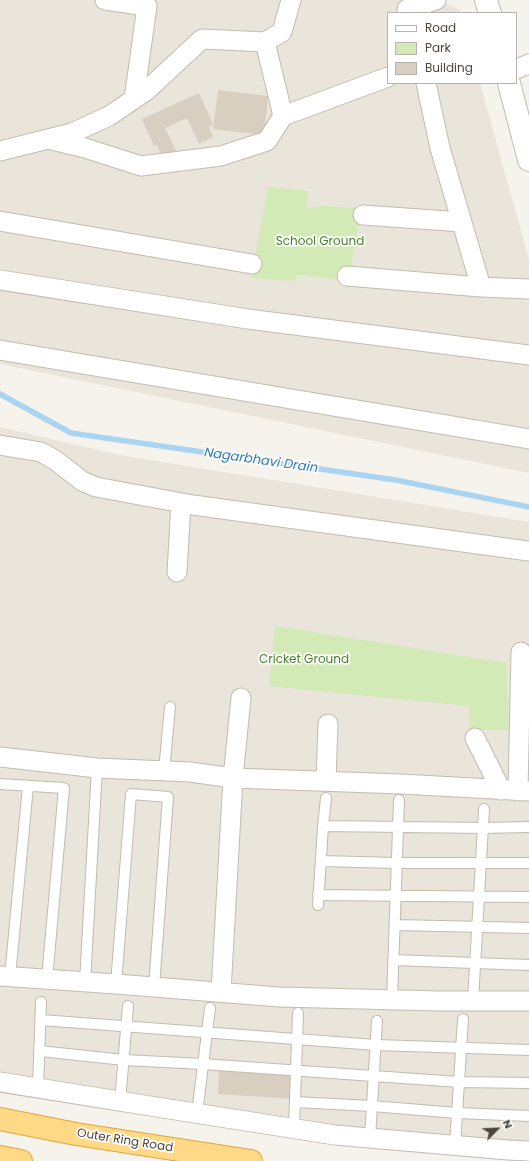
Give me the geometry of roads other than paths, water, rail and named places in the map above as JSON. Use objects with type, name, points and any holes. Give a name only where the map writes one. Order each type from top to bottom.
[{"type":"highway","name":"Outer Ring Road","points":[[0,1119],[76,1134],[251,1161]]},
{"type":"highway","points":[[0,1157],[21,1161]]},
{"type":"street","points":[[105,0],[147,6],[134,99]]},
{"type":"street","points":[[0,151],[72,133],[109,116],[146,91],[202,39],[265,42],[282,32],[291,0]]},
{"type":"street","points":[[408,12],[407,9],[436,0]]},
{"type":"street","points":[[486,0],[490,12]]},
{"type":"street","points":[[265,42],[283,116]]},
{"type":"street","points":[[517,68],[529,64]]},
{"type":"street","points":[[48,139],[85,148],[141,166],[221,156],[267,141],[283,116],[387,77]]},
{"type":"street","points":[[426,84],[440,148],[481,287]]},
{"type":"street","points":[[509,84],[528,154]]},
{"type":"street","points":[[363,215],[462,222]]},
{"type":"street","points":[[0,221],[252,264]]},
{"type":"street","points":[[347,276],[481,287],[529,289]]},
{"type":"street","points":[[0,280],[248,319],[529,355]]},
{"type":"street","points":[[0,350],[529,439]]},
{"type":"street","points":[[0,445],[41,452],[55,460],[82,481],[96,487],[181,503],[529,551]]},
{"type":"street","points":[[176,572],[181,503]]},
{"type":"street","points":[[516,790],[521,652]]},
{"type":"street","points":[[221,992],[233,778],[241,698]]},
{"type":"street","points":[[326,790],[328,724]]},
{"type":"street","points":[[475,738],[516,790]]},
{"type":"street","points":[[0,757],[97,768],[190,772],[326,790],[401,784],[516,790]]},
{"type":"street","points":[[5,976],[279,997],[529,1001]]},
{"type":"street","points":[[0,1082],[335,1135],[508,1150],[529,1150]]},
{"type":"lane","points":[[164,771],[170,707]]},
{"type":"lane","points":[[85,982],[97,768]]},
{"type":"lane","points":[[0,784],[64,788],[47,979]]},
{"type":"lane","points":[[5,976],[28,786]]},
{"type":"lane","points":[[326,790],[318,900],[396,896],[529,897]]},
{"type":"lane","points":[[116,984],[131,794],[168,797],[154,987]]},
{"type":"lane","points":[[392,1000],[399,800]]},
{"type":"lane","points":[[473,1001],[484,809]]},
{"type":"lane","points":[[323,826],[398,828],[529,827]]},
{"type":"lane","points":[[321,861],[396,864],[529,864]]},
{"type":"lane","points":[[395,925],[529,928]]},
{"type":"lane","points":[[393,960],[529,965]]},
{"type":"lane","points":[[38,1088],[41,1002]]},
{"type":"lane","points":[[120,1102],[128,1006]]},
{"type":"lane","points":[[197,1114],[210,1008]]},
{"type":"lane","points":[[294,1128],[298,1013]]},
{"type":"lane","points":[[455,1145],[463,1019]]},
{"type":"lane","points":[[41,1020],[376,1045],[529,1050]]},
{"type":"lane","points":[[370,1138],[377,1021]]},
{"type":"lane","points":[[40,1051],[124,1060],[459,1082],[529,1083]]},
{"type":"lane","points":[[295,1102],[372,1106],[457,1113],[529,1116]]},
{"type":"waterway","name":"Nagarbhavi Drain","points":[[0,394],[71,433],[396,480],[529,507]]},
{"type":"park label","name":"School Ground","points":[[320,242]]},
{"type":"park label","name":"Cricket Ground","points":[[304,660]]}]
